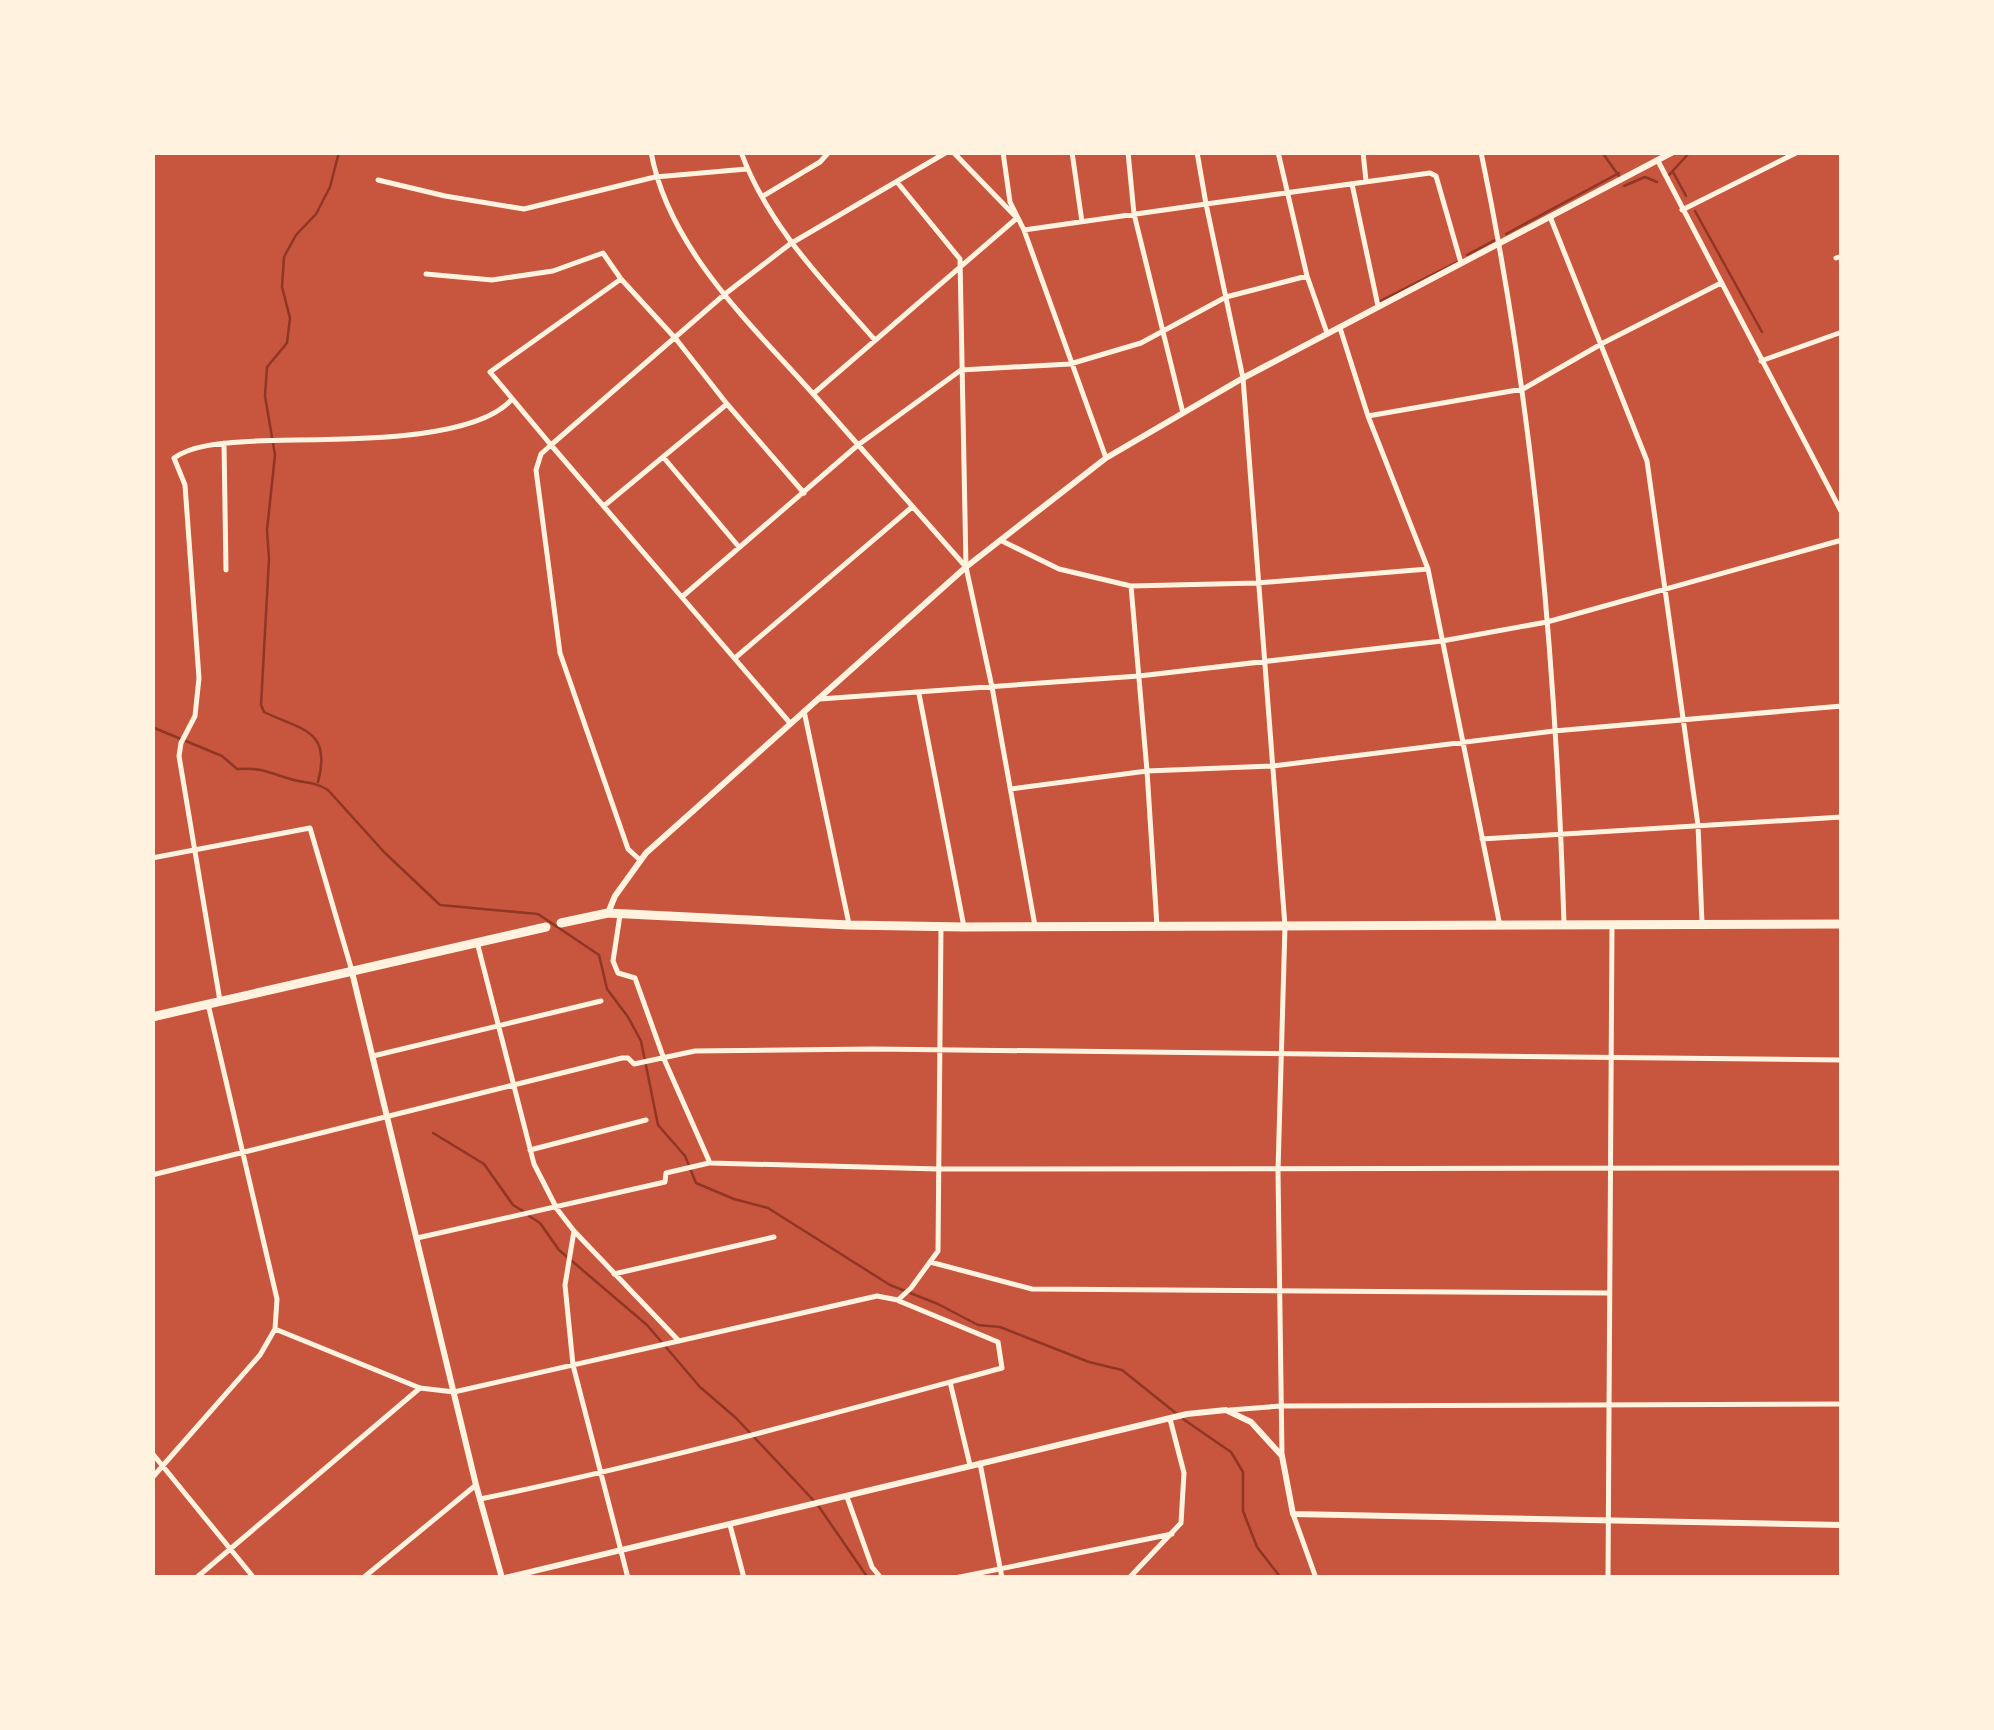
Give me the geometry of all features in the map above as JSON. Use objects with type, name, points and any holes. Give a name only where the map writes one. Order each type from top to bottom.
[{"type":"highway","points":[[561,924],[620,914],[849,926],[964,927],[1842,924]]},
{"type":"highway","points":[[152,1017],[546,927]]},
{"type":"street","points":[[650,152],[655,177],[671,214],[725,294],[966,567]]},
{"type":"street","points":[[741,152],[747,170],[790,244],[875,340]]},
{"type":"street","points":[[817,152],[820,162]]},
{"type":"street","points":[[762,196],[820,162],[829,152]]},
{"type":"street","points":[[640,860],[628,849],[560,653],[536,470],[541,454],[725,294],[790,244],[950,152],[1018,218]]},
{"type":"street","points":[[1003,152],[1010,202],[1024,230],[1106,458]]},
{"type":"street","points":[[1072,152],[1082,222]]},
{"type":"street","points":[[1128,152],[1134,214],[1183,414]]},
{"type":"street","points":[[1197,152],[1243,378],[1285,926],[1278,1171],[1282,1456],[1294,1514],[1316,1578]]},
{"type":"street","points":[[1278,152],[1308,276],[1327,334]]},
{"type":"street","points":[[1362,152],[1366,181]]},
{"type":"street","points":[[1482,152],[1523,389],[1547,622],[1564,924]]},
{"type":"street","points":[[608,914],[615,896],[640,860],[790,722],[966,567],[1106,458],[1243,378],[1673,152]]},
{"type":"street","points":[[1682,210],[1798,152]]},
{"type":"street","points":[[1658,161],[1842,513]]},
{"type":"street","points":[[378,180],[524,209],[655,177],[747,170]]},
{"type":"street","points":[[1024,230],[1420,172],[1436,176],[1462,266]]},
{"type":"street","points":[[897,182],[960,260],[966,567],[1035,926]]},
{"type":"street","points":[[1351,184],[1379,308]]},
{"type":"street","points":[[813,394],[1018,218]]},
{"type":"street","points":[[1551,219],[1647,461],[1698,825],[1702,923]]},
{"type":"street","points":[[426,274],[492,280],[553,272],[602,253],[804,492]]},
{"type":"street","points":[[683,596],[858,446],[961,370],[1070,364],[1141,344],[1226,298],[1308,276]]},
{"type":"street","points":[[621,279],[490,372],[790,722]]},
{"type":"street","points":[[1368,416],[1523,389],[1722,283]]},
{"type":"street","points":[[1340,328],[1368,416],[1428,570],[1500,926]]},
{"type":"street","points":[[1761,361],[1842,332]]},
{"type":"street","points":[[220,1002],[179,756],[195,716],[199,678],[185,486],[174,458],[224,443],[434,434],[503,410],[512,399]]},
{"type":"street","points":[[604,505],[727,404]]},
{"type":"street","points":[[224,443],[226,570]]},
{"type":"street","points":[[664,458],[740,548]]},
{"type":"street","points":[[735,658],[912,507]]},
{"type":"street","points":[[1000,540],[1058,569],[1131,586],[1257,583],[1428,570]]},
{"type":"street","points":[[818,699],[1139,676],[1442,641],[1547,622],[1842,540]]},
{"type":"street","points":[[1131,586],[1148,772],[1156,926]]},
{"type":"street","points":[[920,694],[964,927]]},
{"type":"street","points":[[1011,789],[1148,772],[1273,766],[1554,731],[1842,706]]},
{"type":"street","points":[[804,711],[849,926]]},
{"type":"street","points":[[1482,839],[1842,818]]},
{"type":"street","points":[[152,858],[310,828],[352,970],[476,1485],[504,1578],[1187,1414],[1281,1406],[1842,1404]]},
{"type":"street","points":[[620,914],[613,961],[618,973],[635,978],[664,1059],[710,1163]]},
{"type":"street","points":[[1608,1578],[1612,924]]},
{"type":"street","points":[[900,1298],[938,1252],[941,926]]},
{"type":"street","points":[[477,942],[534,1164],[556,1208],[574,1232],[680,1341]]},
{"type":"street","points":[[373,1056],[601,1002]]},
{"type":"street","points":[[152,1478],[260,1355],[275,1329],[277,1299],[208,1004]]},
{"type":"street","points":[[152,1175],[622,1058],[634,1064],[694,1052],[939,1050],[1842,1060]]},
{"type":"street","points":[[530,1150],[646,1120]]},
{"type":"street","points":[[417,1238],[666,1182],[666,1173],[710,1163],[938,1170],[1842,1168]]},
{"type":"street","points":[[574,1232],[566,1285],[574,1365],[628,1578]]},
{"type":"street","points":[[614,1274],[774,1238]]},
{"type":"street","points":[[930,1262],[1032,1289],[1608,1293]]},
{"type":"street","points":[[275,1329],[420,1388],[454,1392],[877,1296],[900,1298],[998,1342],[1002,1368],[746,1439],[480,1499]]},
{"type":"street","points":[[950,1382],[970,1466]]},
{"type":"street","points":[[196,1578],[420,1388]]},
{"type":"street","points":[[1226,1410],[1251,1422],[1282,1456]]},
{"type":"street","points":[[1129,1578],[1181,1523],[1184,1473],[1171,1418]]},
{"type":"street","points":[[152,1454],[254,1578]]},
{"type":"street","points":[[980,1463],[1002,1578]]},
{"type":"street","points":[[363,1578],[476,1485]]},
{"type":"street","points":[[847,1496],[872,1567],[881,1578]]},
{"type":"street","points":[[1294,1514],[1842,1524]]},
{"type":"street","points":[[730,1525],[744,1578]]},
{"type":"street","points":[[954,1578],[1172,1534]]},
{"type":"waterway","points":[[318,782],[321,751],[317,741],[301,728],[264,712],[261,705],[267,530],[275,455],[265,396],[267,367],[287,343],[290,318],[282,287],[284,257],[296,235],[316,214],[330,187],[339,152]]},
{"type":"waterway","points":[[1602,152],[1621,179]]},
{"type":"waterway","points":[[1669,175],[1690,152]]},
{"type":"waterway","points":[[1673,172],[1686,196]]},
{"type":"waterway","points":[[1506,234],[1619,173]]},
{"type":"waterway","points":[[1624,186],[1645,177],[1657,182]]},
{"type":"waterway","points":[[1695,211],[1762,332]]},
{"type":"waterway","points":[[1467,255],[1495,240]]},
{"type":"waterway","points":[[1380,301],[1457,262]]},
{"type":"waterway","points":[[152,727],[222,756],[237,769],[263,770],[328,790],[384,852],[440,905],[538,914],[599,955],[607,989],[641,1041],[658,1125],[685,1156],[696,1183],[768,1208],[890,1285],[978,1325],[1000,1327],[1089,1362],[1122,1370],[1177,1414]]},
{"type":"waterway","points":[[433,1133],[484,1164],[513,1205],[523,1211]]},
{"type":"waterway","points":[[529,1216],[540,1223],[559,1250],[647,1325],[700,1387],[736,1418],[817,1504],[868,1578]]},
{"type":"waterway","points":[[1183,1419],[1231,1452],[1243,1472],[1243,1511],[1257,1547],[1281,1578]]}]
